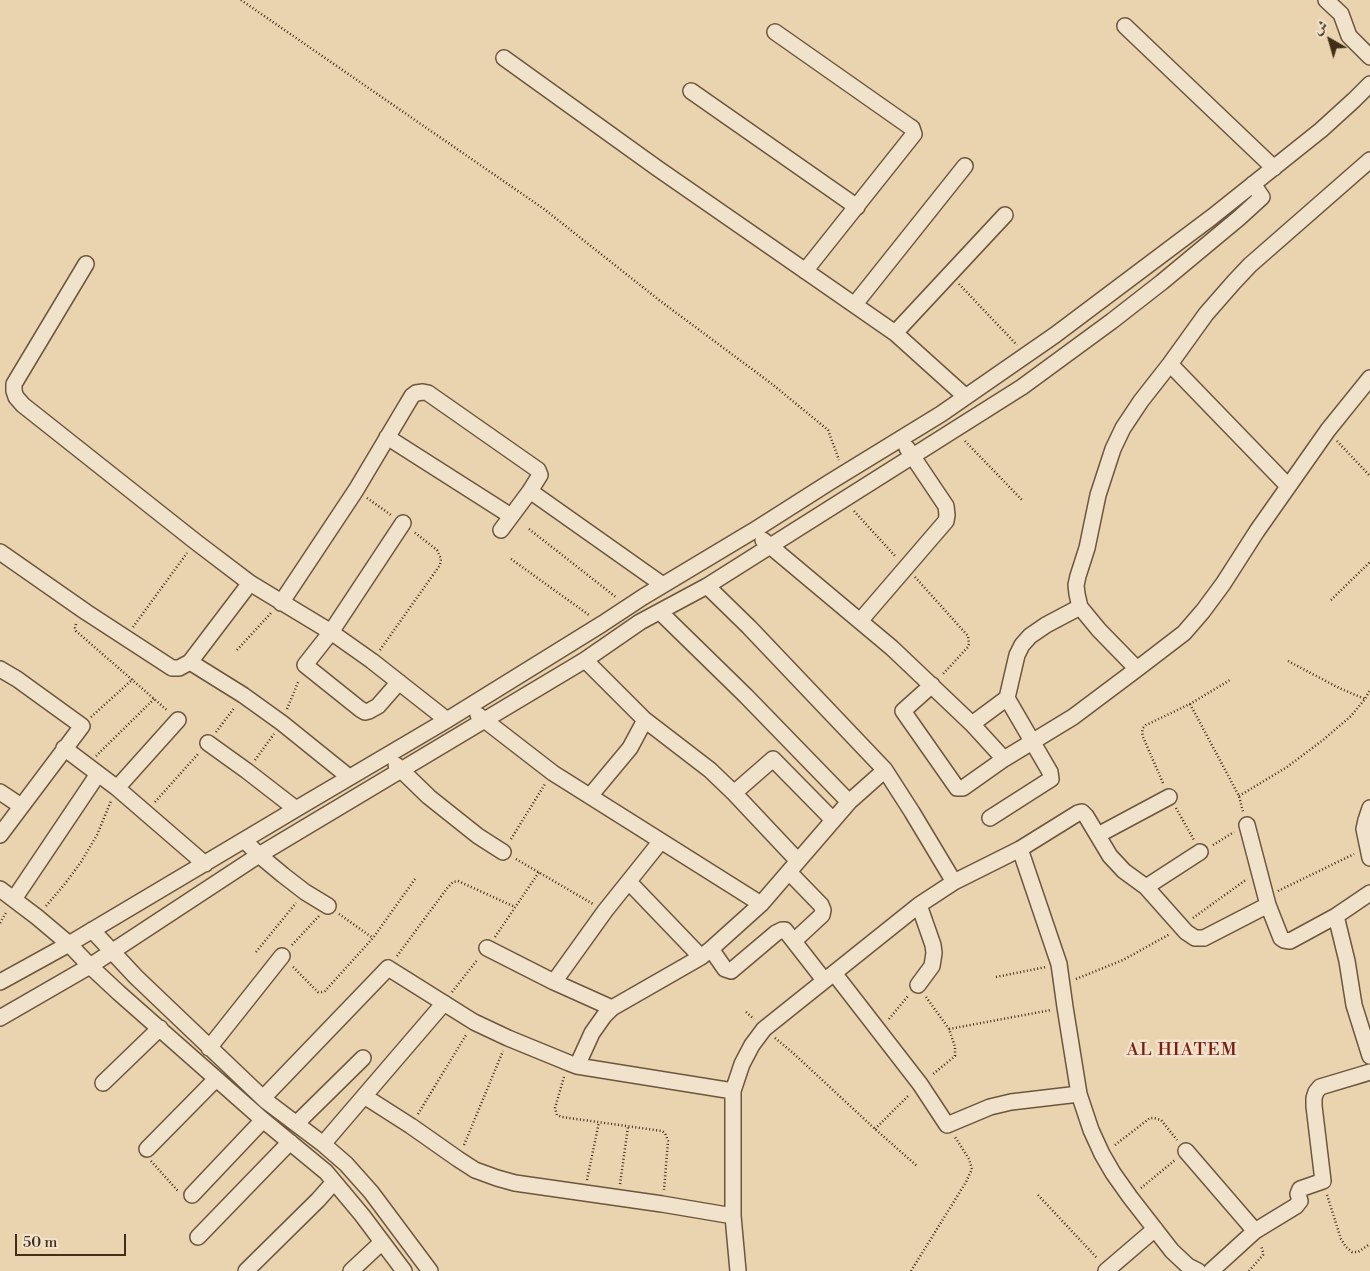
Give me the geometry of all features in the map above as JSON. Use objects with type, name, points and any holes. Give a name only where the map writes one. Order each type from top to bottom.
[{"type":"street","points":[[1326,0],[1341,14],[1349,36],[1370,58]]},
{"type":"street","points":[[1125,26],[1274,168]]},
{"type":"street","points":[[775,32],[910,126],[914,131],[909,142],[805,271]]},
{"type":"street","points":[[504,58],[657,168],[895,333],[966,397]]},
{"type":"street","points":[[0,982],[69,944],[447,720],[628,606],[941,414],[1055,336],[1274,168],[1321,130],[1370,84]]},
{"type":"street","points":[[691,91],[857,207]]},
{"type":"street","points":[[1137,669],[1099,630],[1080,607],[1077,594],[1078,576],[1087,548],[1098,495],[1113,449],[1123,428],[1141,401],[1206,314],[1250,265],[1370,160]]},
{"type":"street","points":[[855,304],[965,166]]},
{"type":"street","points":[[0,1018],[90,966],[259,855],[586,660],[640,622],[707,586],[1022,387],[1070,353],[1169,276],[1239,218],[1260,199],[1261,195],[1253,184]]},
{"type":"street","points":[[895,333],[1005,215]]},
{"type":"street","points":[[86,264],[14,384],[16,397],[196,542],[250,583],[331,632],[372,661],[447,720]]},
{"type":"street","points":[[1170,364],[1288,486]]},
{"type":"street","points":[[932,685],[904,711],[960,789],[966,787],[1004,759],[1073,717],[1184,633],[1204,611],[1224,584],[1257,530],[1288,486],[1328,430],[1370,378]]},
{"type":"street","points":[[281,603],[356,490],[412,396],[416,393],[428,393],[538,470],[540,475],[501,530]]},
{"type":"street","points":[[387,437],[511,516]]},
{"type":"street","points":[[860,621],[946,520],[946,506],[901,438]]},
{"type":"street","points":[[530,491],[664,585]]},
{"type":"street","points":[[398,682],[378,706],[365,712],[305,665],[331,632],[403,523]]},
{"type":"street","points":[[752,531],[860,621],[932,685],[1004,759]]},
{"type":"street","points":[[0,552],[86,612],[172,668],[179,668],[190,662],[250,583]]},
{"type":"street","points":[[707,586],[749,627],[885,770],[954,882]]},
{"type":"street","points":[[972,724],[1007,698],[1017,655],[1022,645],[1030,636],[1046,624],[1080,607]]},
{"type":"street","points":[[660,612],[746,696],[849,802]]},
{"type":"street","points":[[586,660],[646,720],[710,770],[734,793],[794,866],[823,910],[822,916],[794,941]]},
{"type":"street","points":[[190,662],[243,695],[282,723],[349,777]]},
{"type":"street","points":[[0,669],[82,726],[0,835]]},
{"type":"street","points":[[990,818],[1051,779],[1050,772],[1007,698]]},
{"type":"street","points":[[468,706],[553,773],[761,904]]},
{"type":"street","points":[[117,788],[178,720]]},
{"type":"street","points":[[590,796],[630,748],[646,720]]},
{"type":"street","points":[[208,743],[296,809]]},
{"type":"street","points":[[64,748],[117,788],[205,864]]},
{"type":"street","points":[[387,754],[401,771],[429,797],[478,836],[503,852]]},
{"type":"street","points":[[734,793],[773,759],[833,820]]},
{"type":"street","points":[[14,899],[92,770]]},
{"type":"street","points":[[573,1064],[592,1033],[612,1008],[706,953],[761,904],[849,802],[885,770]]},
{"type":"street","points":[[0,792],[21,806]]},
{"type":"street","points":[[1098,835],[1169,796]]},
{"type":"street","points":[[1369,853],[1364,829],[1370,808]]},
{"type":"street","points":[[738,1271],[732,1216],[733,1091],[742,1064],[752,1045],[764,1029],[919,905],[954,882],[1020,849],[1082,812],[1110,856],[1124,871],[1146,887],[1190,936],[1204,938],[1267,902]]},
{"type":"street","points":[[1247,825],[1267,902],[1281,938],[1290,941],[1336,916],[1370,893]]},
{"type":"street","points":[[244,840],[283,876],[328,906]]},
{"type":"street","points":[[554,982],[605,911],[661,841]]},
{"type":"street","points":[[1020,849],[1059,964],[1079,1094],[1085,1114],[1102,1154],[1130,1197],[1180,1259],[1198,1271]]},
{"type":"street","points":[[1146,887],[1200,852]]},
{"type":"street","points":[[629,882],[706,953],[725,969],[731,971],[780,931],[785,930],[879,1031],[920,1084],[947,1125],[1011,1102],[1079,1094]]},
{"type":"street","points":[[0,888],[69,944],[90,966],[216,1079],[326,1172],[362,1215],[404,1271]]},
{"type":"street","points":[[918,984],[932,966],[934,952],[919,905]]},
{"type":"street","points":[[1336,916],[1347,961],[1354,1005],[1370,1056]]},
{"type":"street","points":[[92,930],[136,977],[263,1098],[346,1164],[371,1192],[430,1271]]},
{"type":"street","points":[[487,948],[554,982],[612,1008]]},
{"type":"street","points":[[210,1048],[282,956]]},
{"type":"street","points":[[263,1098],[388,968],[474,1022],[573,1064],[733,1091]]},
{"type":"street","points":[[323,1144],[444,1003]]},
{"type":"street","points":[[103,1083],[160,1028]]},
{"type":"street","points":[[297,1124],[363,1058]]},
{"type":"street","points":[[1211,1271],[1255,1231],[1296,1206],[1300,1201],[1298,1194],[1300,1189],[1323,1181],[1314,1106],[1316,1092],[1320,1087],[1370,1072]]},
{"type":"street","points":[[147,1150],[216,1079]]},
{"type":"street","points":[[364,1096],[475,1170],[515,1183],[732,1216]]},
{"type":"street","points":[[192,1196],[263,1120]]},
{"type":"street","points":[[198,1237],[290,1142]]},
{"type":"street","points":[[1186,1151],[1255,1231]]},
{"type":"street","points":[[246,1271],[334,1182]]},
{"type":"street","points":[[1107,1270],[1155,1229]]},
{"type":"street","points":[[351,1271],[382,1242]]},
{"type":"path","points":[[240,0],[544,209],[659,300],[772,384],[828,430],[844,473]]},
{"type":"path","points":[[949,274],[1027,355]]},
{"type":"path","points":[[955,430],[1023,501]]},
{"type":"path","points":[[1328,430],[1370,476]]},
{"type":"path","points":[[356,490],[434,547],[441,559],[440,565],[372,661]]},
{"type":"path","points":[[843,499],[968,636],[970,644],[968,647],[932,685]]},
{"type":"path","points":[[530,530],[628,606]]},
{"type":"path","points":[[126,637],[196,542]]},
{"type":"path","points":[[511,559],[602,624]]},
{"type":"path","points":[[1331,600],[1370,562]]},
{"type":"path","points":[[237,650],[281,603]]},
{"type":"path","points":[[86,612],[75,624],[76,631],[154,699],[92,770]]},
{"type":"path","points":[[1288,661],[1339,688],[1365,699]]},
{"type":"path","points":[[247,771],[282,723],[305,665]]},
{"type":"path","points":[[82,726],[133,679]]},
{"type":"path","points":[[1230,680],[1190,704],[1146,726],[1142,732],[1169,796],[1200,852],[1247,825]]},
{"type":"path","points":[[1190,704],[1239,796],[1287,767],[1324,740],[1351,716],[1370,690]]},
{"type":"path","points":[[146,812],[208,743],[243,695]]},
{"type":"path","points":[[553,773],[503,852],[605,911]]},
{"type":"path","points":[[37,917],[64,885],[97,835],[117,788]]},
{"type":"path","points":[[1267,902],[1342,859],[1369,853]]},
{"type":"path","points":[[1062,984],[1123,960],[1181,927],[1258,870]]},
{"type":"path","points":[[388,968],[451,883],[458,881],[515,907],[539,872]]},
{"type":"path","points":[[373,938],[328,906],[282,956],[318,992],[322,992],[373,938],[415,880]]},
{"type":"path","points":[[256,952],[305,892]]},
{"type":"path","points":[[996,977],[1059,964]]},
{"type":"path","points":[[874,1129],[920,1084],[954,1056],[955,1047],[949,1029],[918,984],[879,1031]]},
{"type":"path","points":[[949,1029],[1065,1007]]},
{"type":"path","points":[[411,1126],[474,1022]]},
{"type":"path","points":[[764,1029],[792,1052],[874,1129],[917,1166]]},
{"type":"path","points":[[458,1159],[508,1038]]},
{"type":"path","points":[[573,1064],[555,1112],[562,1117],[662,1131],[667,1136],[668,1141],[662,1204]]},
{"type":"path","points":[[1102,1154],[1150,1118],[1161,1120],[1186,1151],[1130,1197]]},
{"type":"path","points":[[584,1193],[599,1122]]},
{"type":"path","points":[[911,1271],[966,1182],[972,1169],[969,1159],[947,1125]]},
{"type":"path","points":[[618,1198],[628,1127]]},
{"type":"path","points":[[147,1150],[147,1156],[183,1196],[192,1196]]},
{"type":"path","points":[[1323,1181],[1341,1239],[1346,1247],[1352,1252],[1358,1252],[1370,1244]]},
{"type":"path","points":[[1038,1195],[1107,1270]]},
{"type":"path","points":[[1249,1271],[1264,1252]]},
{"type":"district","name":"AL HIATEM","points":[[1182,1051]]}]
